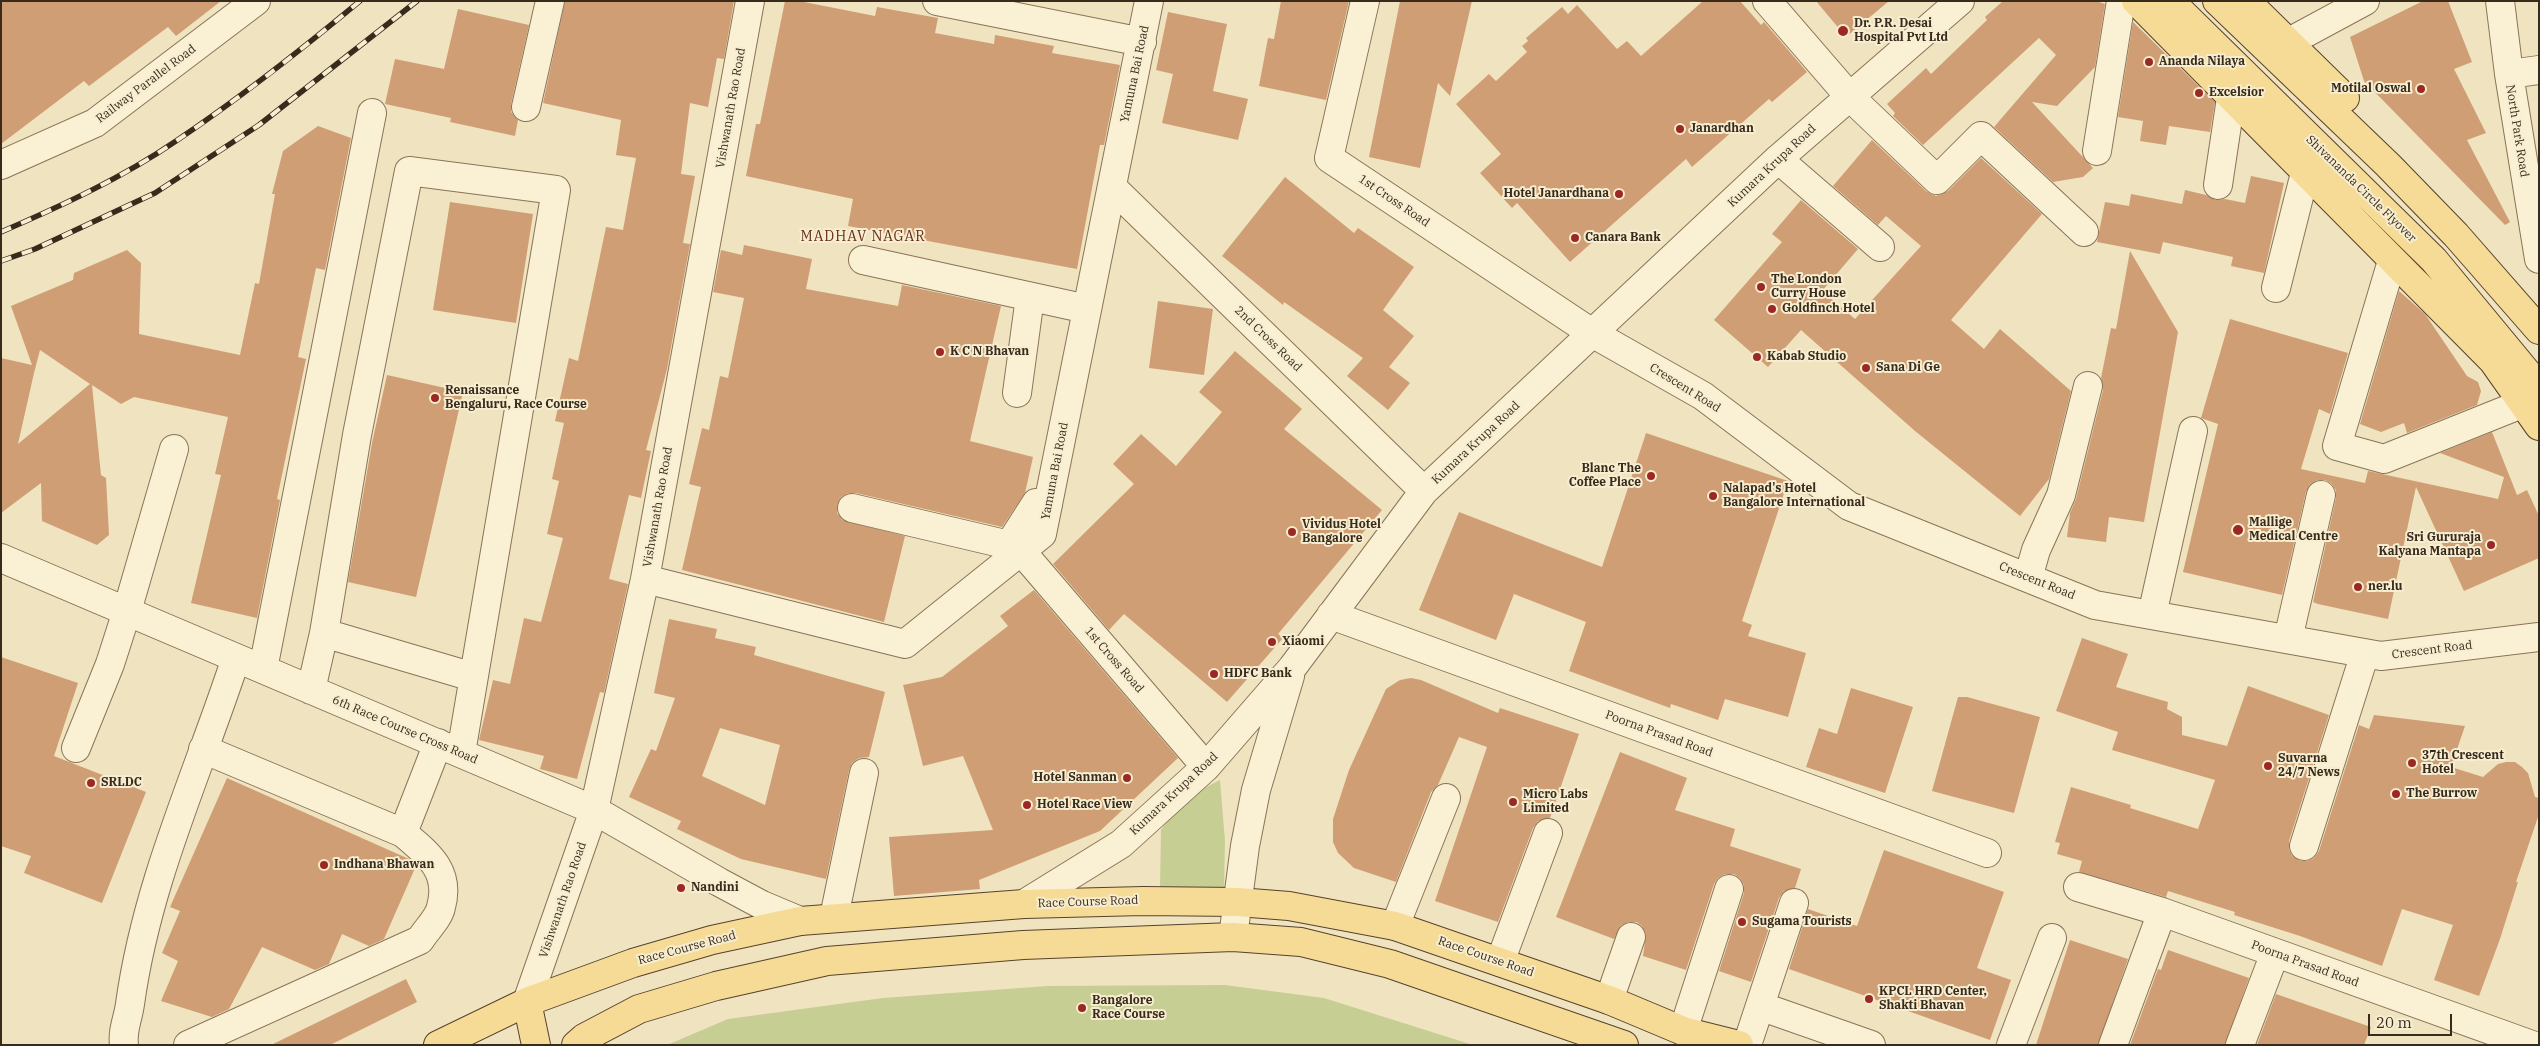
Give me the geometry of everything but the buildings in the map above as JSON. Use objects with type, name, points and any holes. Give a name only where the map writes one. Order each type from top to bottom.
[{"type":"main road","points":[[2136,1],[2392,261],[2493,361],[2531,395],[2539,426]]},
{"type":"main road","name":"Shivananda Circle Flyover","points":[[2170,1],[2434,260],[2531,395]]},
{"type":"main road","points":[[2217,1],[2388,165],[2456,235],[2539,330]]},
{"type":"main road","points":[[2246,1],[2408,160],[2539,301]]},
{"type":"main road","name":"Race Course Road","points":[[438,1045],[527,1002],[633,963],[712,940],[800,921],[1024,904],[1144,901],[1238,902],[1289,906],[1394,926],[1609,1000],[1683,1031],[1739,1045]]},
{"type":"main road","points":[[576,1045],[584,1038],[639,1009],[716,986],[827,961],[1023,945],[1233,937],[1301,942],[1390,964],[1624,1045]]},
{"type":"main road","points":[[527,1002],[536,1045]]},
{"type":"street","name":"Railway Parallel Road","points":[[1,165],[94,123],[256,1]]},
{"type":"street","points":[[526,107],[550,1]]},
{"type":"street","name":"Vishwanath Rao Road","points":[[527,1002],[594,810],[645,579],[750,1]]},
{"type":"street","points":[[938,1],[1142,42]]},
{"type":"street","name":"Yamuna Bai Road","points":[[645,579],[905,644],[1022,552],[1042,534],[1150,1]]},
{"type":"street","name":"1st Cross Road","points":[[1365,1],[1329,158],[1592,333]]},
{"type":"street","points":[[1767,1],[1849,96],[1937,180],[1981,136],[2084,232]]},
{"type":"street","points":[[2097,151],[2121,1]]},
{"type":"street","points":[[2289,42],[2365,1]]},
{"type":"street","name":"North Park Road","points":[[2500,1],[2509,74],[2534,212],[2538,253]]},
{"type":"street","name":"Kumara Krupa Road","points":[[1024,904],[1121,844],[1206,767],[1292,668],[1424,491],[1778,159],[1958,2]]},
{"type":"street","points":[[2509,74],[2539,70]]},
{"type":"street","points":[[2218,185],[2231,98]]},
{"type":"street","points":[[263,669],[372,113]]},
{"type":"street","points":[[1778,159],[1880,247]]},
{"type":"street","points":[[311,690],[324,633],[358,435],[409,171],[556,190],[473,677],[449,748],[403,833]]},
{"type":"street","points":[[2276,288],[2305,172]]},
{"type":"street","name":"2nd Cross Road","points":[[1112,187],[1424,491]]},
{"type":"street","points":[[863,260],[1087,309]]},
{"type":"street","points":[[2392,261],[2337,446],[2384,459],[2531,395]]},
{"type":"street","points":[[1017,393],[1030,297]]},
{"type":"street","name":"Crescent Road","points":[[1592,333],[1703,396],[1849,506],[2095,605],[2381,656],[2539,637]]},
{"type":"street","points":[[2028,578],[2036,550],[2062,494],[2088,386]]},
{"type":"street","points":[[2152,615],[2193,431]]},
{"type":"street","points":[[76,748],[110,664],[174,449]]},
{"type":"street","points":[[2288,639],[2320,495]]},
{"type":"street","points":[[852,508],[1009,545],[1036,503],[1048,505]]},
{"type":"street","name":"1st Cross Road","points":[[1022,552],[1206,767]]},
{"type":"street","name":"6th Race Course Cross Road","points":[[1,558],[594,810],[719,882],[762,905],[800,921]]},
{"type":"street","name":"Poorna Prasad Road","points":[[1331,615],[1987,853]]},
{"type":"street","points":[[324,633],[473,677]]},
{"type":"street","points":[[2304,846],[2365,653]]},
{"type":"street","points":[[124,1045],[122,1033],[130,1007],[133,980],[158,874],[203,750],[215,723],[236,658]]},
{"type":"street","points":[[1233,937],[1245,846],[1256,790],[1292,668]]},
{"type":"street","points":[[188,1045],[420,940],[441,908],[444,877],[428,855],[403,833],[203,750]]},
{"type":"street","points":[[834,917],[864,773]]},
{"type":"street","points":[[1394,926],[1446,798]]},
{"type":"street","points":[[1500,962],[1548,834]]},
{"type":"street","name":"Poorna Prasad Road","points":[[2078,887],[2162,912],[2532,1045]]},
{"type":"street","points":[[1683,1031],[1729,889]]},
{"type":"street","points":[[1747,1045],[1800,906],[1774,1012],[1762,1045]]},
{"type":"street","points":[[2113,1045],[2162,912]]},
{"type":"street","points":[[1609,1000],[1631,937]]},
{"type":"street","points":[[2011,1045],[2052,938]]},
{"type":"street","points":[[2240,1045],[2274,953]]},
{"type":"street","points":[[1774,1012],[1871,1045]]},
{"type":"green space","points":[[1220,780],[1225,841],[1224,889],[1160,887],[1161,830],[1183,799]]},
{"type":"green space","name":"Bangalore Race Course","points":[[1225,985],[1324,998],[1473,1045],[667,1045],[728,1019],[883,998],[1048,986]]},
{"type":"railway","points":[[1,232],[91,191],[155,154],[247,91],[360,1]]},
{"type":"railway","points":[[1,261],[35,249],[155,193],[259,125],[417,1]]},
{"type":"place","name":"Dr. P.R. Desai Hospital Pvt Ltd","points":[[1843,31]]},
{"type":"place","name":"Ananda Nilaya","points":[[2149,62]]},
{"type":"place","name":"Motilal Oswal","points":[[2421,89]]},
{"type":"place","name":"Excelsior","points":[[2199,93]]},
{"type":"place","name":"Janardhan","points":[[1680,129]]},
{"type":"place","name":"Hotel Janardhana","points":[[1619,194]]},
{"type":"place","name":"Canara Bank","points":[[1575,238]]},
{"type":"place","name":"The London Curry House","points":[[1761,287]]},
{"type":"place","name":"Goldfinch Hotel","points":[[1772,309]]},
{"type":"place","name":"K C N Bhavan","points":[[940,352]]},
{"type":"place","name":"Kabab Studio","points":[[1757,357]]},
{"type":"place","name":"Sana Di Ge","points":[[1866,368]]},
{"type":"place","name":"Renaissance Bengaluru, Race Course","points":[[435,398]]},
{"type":"place","name":"Blanc The Coffee Place","points":[[1651,476]]},
{"type":"place","name":"Nalapad's Hotel Bangalore International","points":[[1713,496]]},
{"type":"place","name":"Mallige Medical Centre","points":[[2238,530]]},
{"type":"place","name":"Vividus Hotel Bangalore","points":[[1292,532]]},
{"type":"place","name":"Sri Gururaja Kalyana Mantapa","points":[[2491,545]]},
{"type":"place","name":"ner.lu","points":[[2358,587]]},
{"type":"place","name":"Xiaomi","points":[[1272,642]]},
{"type":"place","name":"HDFC Bank","points":[[1214,674]]},
{"type":"place","name":"37th Crescent Hotel","points":[[2412,763]]},
{"type":"place","name":"Suvarna 24/7 News","points":[[2268,766]]},
{"type":"place","name":"Hotel Sanman","points":[[1127,778]]},
{"type":"place","name":"SRLDC","points":[[91,783]]},
{"type":"place","name":"The Burrow","points":[[2396,794]]},
{"type":"place","name":"Micro Labs Limited","points":[[1513,802]]},
{"type":"place","name":"Hotel Race View","points":[[1027,805]]},
{"type":"place","name":"Indhana Bhawan","points":[[324,865]]},
{"type":"place","name":"Nandini","points":[[681,888]]},
{"type":"place","name":"Sugama Tourists","points":[[1742,922]]},
{"type":"place","name":"KPCL HRD Center, Shakti Bhavan","points":[[1869,999]]},
{"type":"place","name":"Bangalore Race Course","points":[[1082,1008]]},
{"type":"district","name":"MADHAV NAGAR","points":[[863,237]]}]
